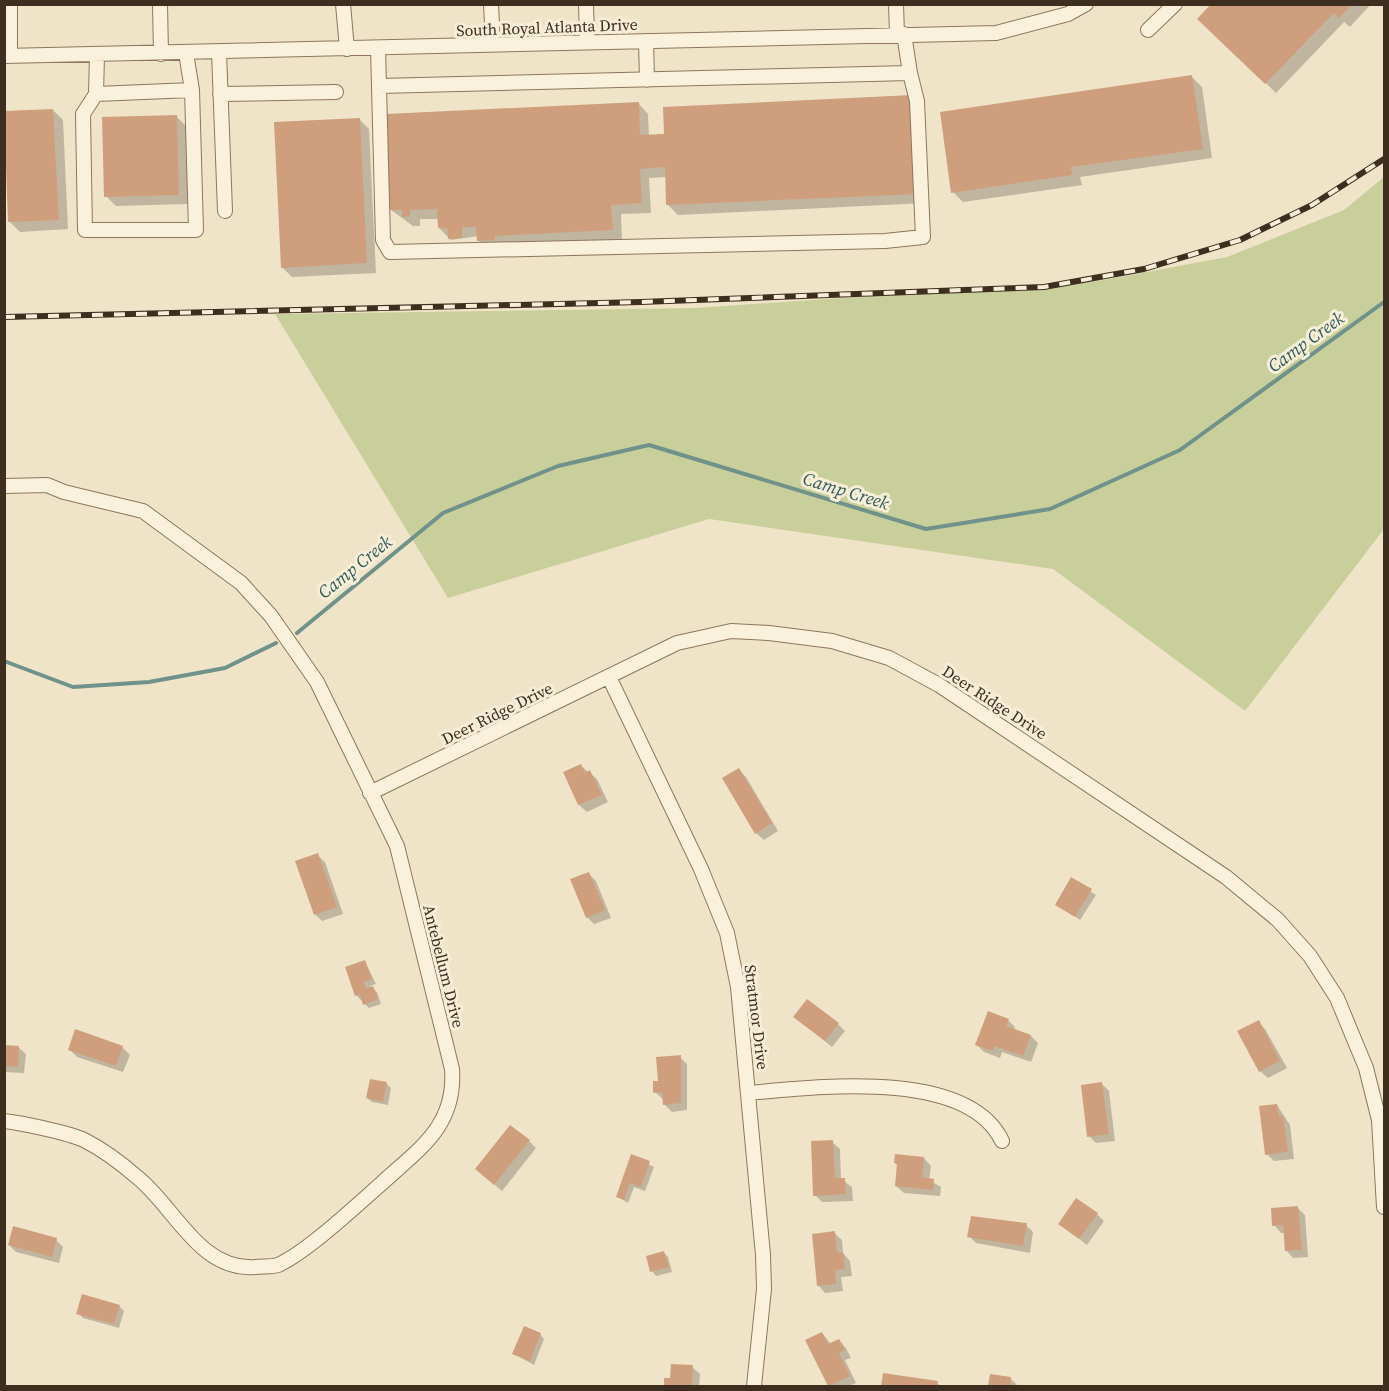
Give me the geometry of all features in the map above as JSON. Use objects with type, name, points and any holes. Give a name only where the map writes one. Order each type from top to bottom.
[{"type":"street","points":[[160,4],[161,54]]},
{"type":"street","points":[[343,4],[347,49]]},
{"type":"street","points":[[491,4],[493,45]]},
{"type":"street","points":[[586,4],[587,42]]},
{"type":"street","points":[[378,48],[383,240],[390,252],[885,241],[923,237],[917,100],[900,34],[896,4]]},
{"type":"street","name":"South Royal Atlanta Drive","points":[[7,56],[996,33],[1086,4]]},
{"type":"street","points":[[7,56],[10,6]]},
{"type":"street","points":[[1148,30],[1168,7]]},
{"type":"street","points":[[646,40],[647,80]]},
{"type":"street","points":[[219,52],[225,211]]},
{"type":"street","points":[[97,55],[96,94],[83,114],[85,230],[196,230],[192,90],[186,53]]},
{"type":"street","points":[[379,86],[910,73]]},
{"type":"street","points":[[96,94],[192,90]]},
{"type":"street","points":[[220,94],[336,92]]},
{"type":"street","name":"Antebellum Drive","points":[[4,486],[46,485],[64,492],[143,510],[241,583],[271,616],[317,682],[397,846],[452,1069],[453,1086],[451,1104],[437,1133],[380,1184],[296,1253],[276,1265],[235,1267],[217,1259],[188,1233],[138,1178],[84,1140],[4,1121]]},
{"type":"street","name":"Deer Ridge Drive","points":[[370,793],[677,644],[731,632],[769,633],[832,641],[889,657],[939,685],[1226,877],[1278,920],[1310,956],[1337,998],[1366,1068],[1379,1120],[1384,1207]]},
{"type":"street","name":"Stratmor Drive","points":[[609,677],[701,869],[727,933],[738,987],[764,1255],[764,1289],[754,1386]]},
{"type":"street","points":[[749,1093],[835,1085],[882,1086],[921,1092],[961,1104],[984,1117],[1002,1141]]},
{"type":"green space","points":[[1384,177],[1384,529],[1245,711],[1053,569],[709,519],[448,598],[275,314],[696,308],[1104,280],[1227,257],[1344,210]]},
{"type":"building","points":[[1211,4],[1352,4],[1339,18],[1334,13],[1265,84],[1197,19]]},
{"type":"building","points":[[1192,75],[1203,149],[1071,167],[1072,175],[951,193],[940,112]]},
{"type":"building","points":[[912,95],[917,194],[666,205],[665,167],[640,169],[642,203],[611,205],[613,230],[495,236],[495,240],[477,241],[476,227],[462,227],[462,238],[448,239],[447,228],[438,228],[437,209],[410,210],[410,216],[402,217],[402,210],[390,210],[386,114],[639,102],[640,135],[664,134],[663,107]]},
{"type":"building","points":[[53,109],[59,220],[8,222],[4,111]]},
{"type":"building","points":[[177,115],[179,195],[104,197],[102,117]]},
{"type":"building","points":[[360,118],[367,263],[281,268],[274,122]]},
{"type":"building","points":[[581,764],[585,773],[590,770],[602,795],[578,805],[563,772]]},
{"type":"building","points":[[739,768],[772,823],[755,834],[722,778]]},
{"type":"building","points":[[318,853],[337,907],[314,915],[295,861]]},
{"type":"building","points":[[589,872],[605,910],[586,918],[570,879]]},
{"type":"building","points":[[1071,877],[1092,889],[1075,917],[1055,905]]},
{"type":"building","points":[[365,960],[372,979],[364,982],[366,989],[373,986],[378,999],[363,1005],[360,994],[355,996],[345,967]]},
{"type":"building","points":[[807,999],[839,1023],[825,1041],[793,1017]]},
{"type":"building","points":[[988,1011],[1009,1019],[1006,1026],[1031,1035],[1023,1056],[995,1046],[992,1051],[975,1045]]},
{"type":"building","points":[[1259,1020],[1280,1061],[1259,1072],[1237,1031]]},
{"type":"building","points":[[75,1029],[123,1046],[116,1066],[68,1050]]},
{"type":"building","points":[[4,1045],[19,1046],[18,1067],[4,1066]]},
{"type":"building","points":[[681,1055],[681,1103],[663,1105],[662,1092],[653,1093],[653,1081],[658,1081],[656,1057]]},
{"type":"building","points":[[370,1079],[387,1082],[383,1102],[366,1098]]},
{"type":"building","points":[[1102,1082],[1109,1134],[1087,1137],[1081,1085]]},
{"type":"building","points":[[1277,1104],[1279,1117],[1283,1116],[1288,1152],[1265,1155],[1259,1106]]},
{"type":"building","points":[[510,1125],[530,1140],[494,1185],[475,1169]]},
{"type":"building","points":[[833,1140],[835,1178],[845,1178],[846,1194],[813,1196],[811,1141]]},
{"type":"building","points":[[631,1154],[650,1161],[641,1187],[630,1183],[624,1200],[616,1197]]},
{"type":"building","points":[[895,1154],[924,1157],[922,1177],[934,1179],[933,1190],[895,1186],[897,1164],[894,1163]]},
{"type":"building","points":[[1076,1198],[1098,1213],[1079,1239],[1058,1224]]},
{"type":"building","points":[[1298,1206],[1302,1250],[1285,1251],[1283,1225],[1272,1226],[1271,1208]]},
{"type":"building","points":[[971,1216],[1027,1223],[1023,1246],[967,1237]]},
{"type":"building","points":[[13,1226],[57,1238],[52,1257],[8,1245]]},
{"type":"building","points":[[835,1231],[837,1253],[843,1252],[845,1269],[835,1270],[836,1284],[817,1286],[812,1234]]},
{"type":"building","points":[[664,1251],[669,1267],[650,1272],[646,1256]]},
{"type":"building","points":[[82,1294],[120,1305],[114,1324],[76,1314]]},
{"type":"building","points":[[524,1326],[541,1333],[530,1361],[512,1354]]},
{"type":"building","points":[[822,1332],[828,1344],[839,1339],[845,1350],[839,1353],[850,1376],[828,1386],[805,1340]]},
{"type":"building","points":[[671,1364],[693,1365],[692,1386],[664,1386],[664,1378],[670,1378]]},
{"type":"building","points":[[883,1373],[938,1381],[937,1386],[881,1386]]},
{"type":"building","points":[[990,1374],[1011,1377],[1010,1386],[988,1386]]},
{"type":"waterway","name":"Camp Creek","points":[[297,633],[443,513],[558,466],[649,445],[926,529],[1050,509],[1180,450],[1384,302]]},
{"type":"waterway","name":"Camp Creek","points":[[4,661],[73,687],[149,682],[225,668],[276,643]]},
{"type":"railway","points":[[4,317],[641,302],[1044,287],[1144,269],[1240,240],[1312,205],[1384,159]]}]
